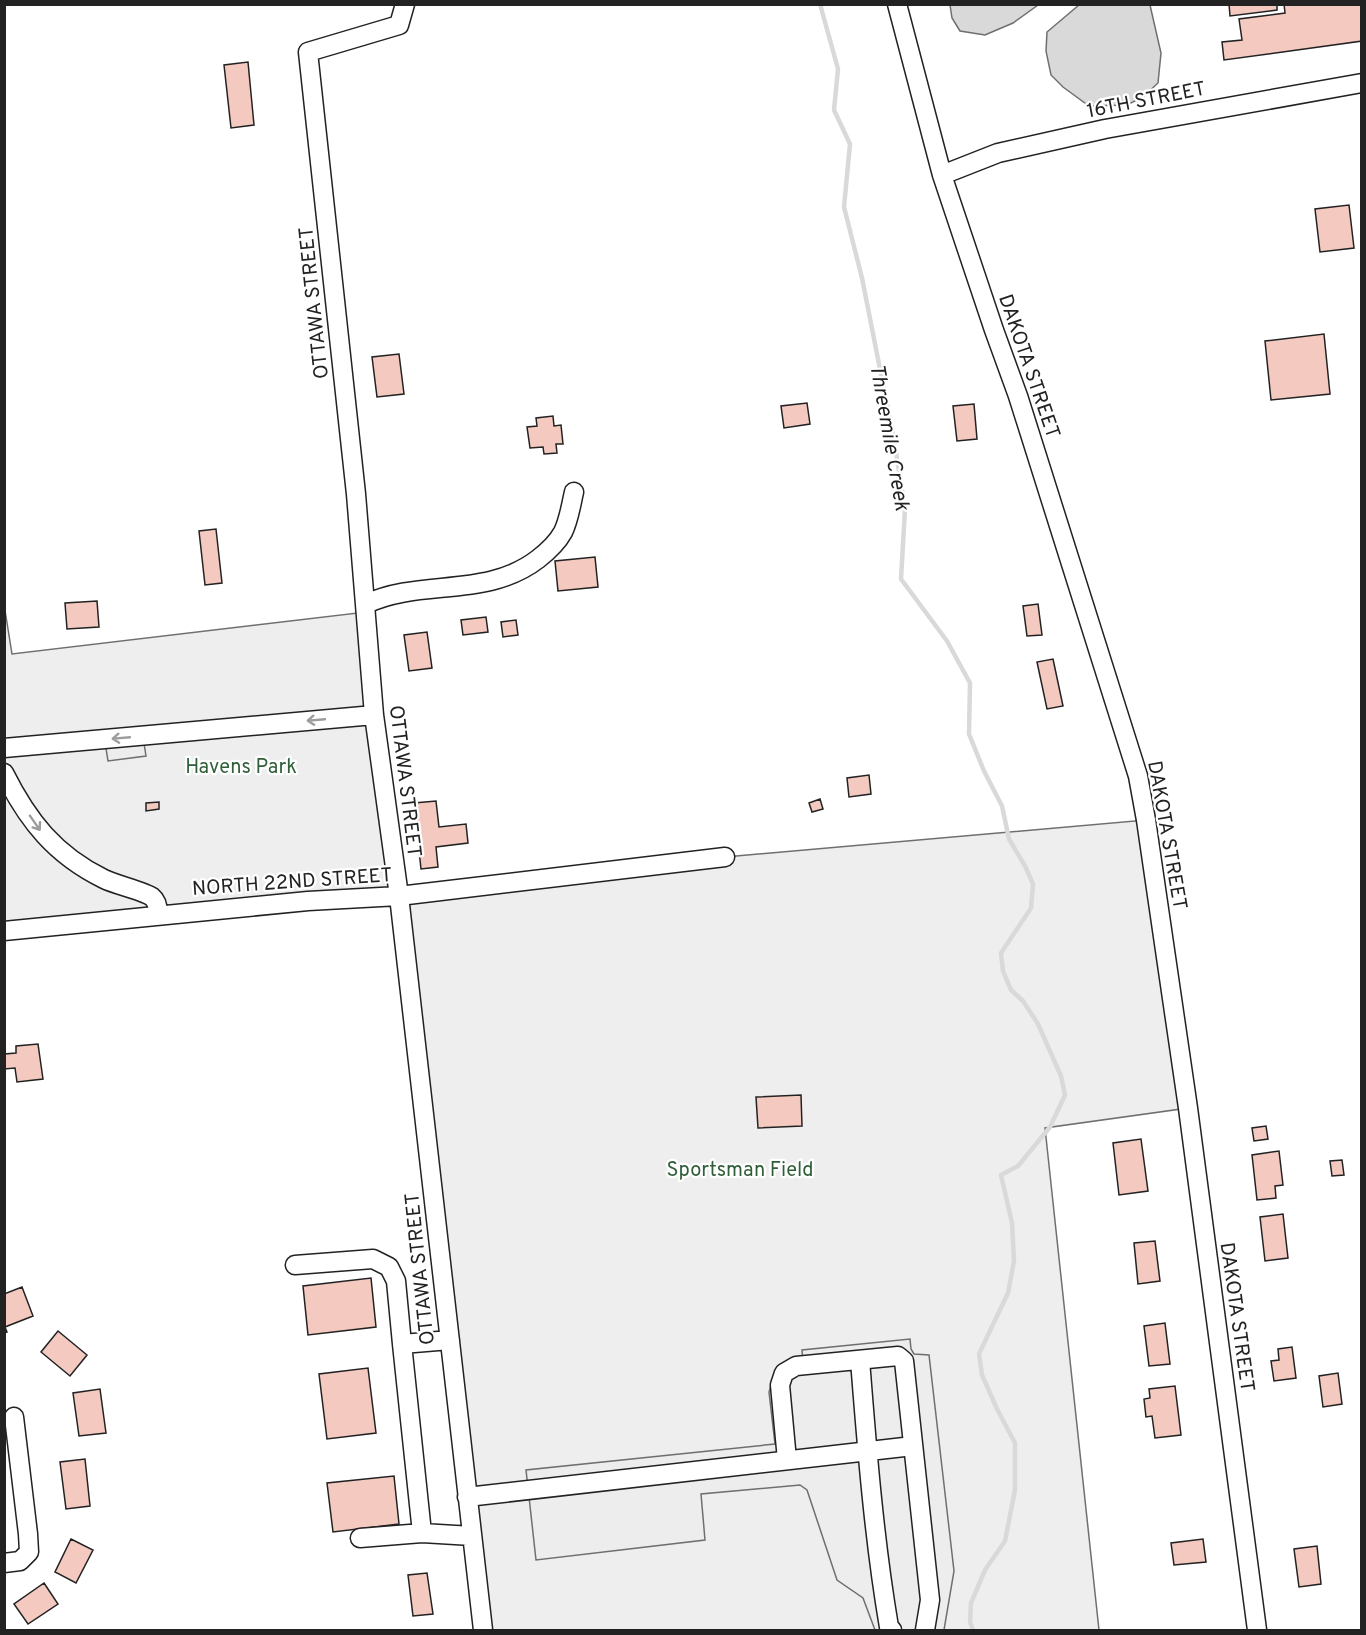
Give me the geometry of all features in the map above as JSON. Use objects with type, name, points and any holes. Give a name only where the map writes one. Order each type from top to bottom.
[{"type":"street","name":"OTTAWA STREET","points":[[405,4],[399,25],[308,52],[356,494],[374,715],[399,896],[483,1630]]},
{"type":"street","name":"DAKOTA STREET","points":[[897,4],[942,175],[1018,396],[1138,776],[1188,1108],[1257,1630]]},
{"type":"street","name":"16TH STREET","points":[[942,175],[998,153],[1105,129],[1362,83]]},
{"type":"street","points":[[366,604],[393,594],[492,582],[522,570],[548,551],[562,534],[574,492]]},
{"type":"street","points":[[4,748],[374,715]]},
{"type":"street","points":[[4,773],[38,829],[75,862],[105,880],[153,898],[158,906],[158,914]]},
{"type":"street","name":"NORTH 22ND STREET","points":[[4,931],[158,914],[399,896],[725,857]]},
{"type":"street","points":[[295,1265],[373,1259],[389,1267],[396,1281],[422,1533]]},
{"type":"street","points":[[402,1344],[450,1340]]},
{"type":"street","points":[[786,1460],[780,1385],[784,1373],[796,1366],[898,1356],[904,1361],[930,1600],[925,1630]]},
{"type":"street","points":[[860,1360],[867,1452],[883,1591],[892,1630]]},
{"type":"street","points":[[12,1562],[29,1552],[14,1417]]},
{"type":"street","points":[[467,1497],[914,1446]]},
{"type":"street","points":[[360,1538],[422,1533],[471,1536]]},
{"type":"green space","name":"Sportsman Field","points":[[4,604],[12,654],[366,612],[398,895],[725,857],[1146,820],[1188,1108],[1045,1128],[1099,1630],[483,1630],[399,896],[5,931]]},
{"type":"shaded area","points":[[950,4],[1038,5],[1013,23],[985,35],[960,31],[952,18]]},
{"type":"shaded area","points":[[1079,5],[1150,5],[1161,53],[1158,83],[1143,97],[1127,105],[1089,106],[1051,75],[1046,51],[1047,32]]},
{"type":"shaded area","points":[[143,737],[146,756],[108,761],[105,742]]},
{"type":"shaded area","points":[[910,1339],[914,1354],[929,1355],[954,1571],[944,1630],[875,1630],[863,1598],[837,1580],[807,1490],[800,1485],[701,1494],[705,1540],[536,1560],[526,1470],[775,1444],[769,1392],[772,1382],[803,1362],[802,1350]]},
{"type":"building","points":[[1229,4],[1277,4],[1277,10],[1230,16]]},
{"type":"building","points":[[1284,4],[1362,4],[1362,41],[1224,60],[1222,42],[1242,40],[1239,19],[1285,13]]},
{"type":"building","points":[[248,62],[254,125],[231,128],[224,65]]},
{"type":"building","points":[[1349,205],[1354,248],[1320,252],[1315,209]]},
{"type":"building","points":[[1324,334],[1330,394],[1271,400],[1265,341]]},
{"type":"building","points":[[399,354],[404,394],[377,397],[372,357]]},
{"type":"building","points":[[807,403],[810,424],[784,428],[781,406]]},
{"type":"building","points":[[974,404],[977,439],[957,441],[953,406]]},
{"type":"building","points":[[553,416],[554,426],[561,425],[563,444],[556,444],[557,453],[544,454],[543,447],[530,448],[527,427],[537,426],[536,418]]},
{"type":"building","points":[[216,529],[222,583],[205,585],[199,531]]},
{"type":"building","points":[[595,557],[598,587],[558,591],[555,561]]},
{"type":"building","points":[[97,601],[99,627],[67,629],[65,603]]},
{"type":"building","points":[[1038,604],[1042,635],[1027,636],[1023,606]]},
{"type":"building","points":[[486,617],[488,632],[463,635],[461,620]]},
{"type":"building","points":[[516,620],[518,635],[503,637],[501,622]]},
{"type":"building","points":[[427,632],[432,668],[409,671],[404,635]]},
{"type":"building","points":[[1053,659],[1063,706],[1047,709],[1037,662]]},
{"type":"building","points":[[869,775],[871,794],[849,797],[847,778]]},
{"type":"building","points":[[820,799],[823,809],[812,812],[809,803]]},
{"type":"building","points":[[436,801],[439,827],[466,824],[468,843],[436,847],[438,867],[421,869],[414,803]]},
{"type":"building","points":[[159,802],[159,809],[146,811],[146,803]]},
{"type":"building","points":[[38,1044],[43,1079],[17,1082],[15,1068],[4,1069],[4,1054],[16,1053],[16,1046]]},
{"type":"building","points":[[801,1095],[802,1126],[758,1128],[756,1097]]},
{"type":"building","points":[[1266,1126],[1268,1139],[1254,1141],[1252,1128]]},
{"type":"building","points":[[1141,1139],[1148,1191],[1119,1195],[1113,1143]]},
{"type":"building","points":[[1279,1151],[1283,1185],[1275,1186],[1276,1198],[1257,1200],[1252,1155]]},
{"type":"building","points":[[1342,1160],[1344,1175],[1332,1176],[1330,1161]]},
{"type":"building","points":[[1283,1214],[1288,1258],[1265,1261],[1260,1217]]},
{"type":"building","points":[[1155,1241],[1160,1281],[1138,1284],[1134,1243]]},
{"type":"building","points":[[371,1278],[376,1327],[308,1335],[303,1286]]},
{"type":"building","points":[[22,1287],[33,1316],[5,1327],[7,1332],[4,1333],[4,1294]]},
{"type":"building","points":[[1165,1323],[1170,1364],[1149,1366],[1144,1326]]},
{"type":"building","points":[[58,1331],[87,1355],[70,1376],[41,1352]]},
{"type":"building","points":[[1292,1347],[1296,1378],[1274,1381],[1271,1361],[1279,1360],[1278,1349]]},
{"type":"building","points":[[368,1368],[376,1433],[327,1439],[319,1374]]},
{"type":"building","points":[[1338,1373],[1342,1404],[1323,1407],[1319,1376]]},
{"type":"building","points":[[1175,1386],[1181,1435],[1155,1438],[1152,1416],[1146,1417],[1144,1399],[1150,1398],[1149,1389]]},
{"type":"building","points":[[100,1389],[106,1433],[79,1436],[73,1393]]},
{"type":"building","points":[[85,1459],[90,1506],[66,1509],[60,1462]]},
{"type":"building","points":[[394,1476],[399,1524],[333,1532],[327,1483]]},
{"type":"building","points":[[71,1539],[93,1550],[76,1583],[55,1572]]},
{"type":"building","points":[[1203,1539],[1206,1562],[1174,1565],[1171,1543]]},
{"type":"building","points":[[1317,1546],[1321,1584],[1299,1587],[1294,1549]]},
{"type":"building","points":[[427,1573],[433,1614],[413,1616],[408,1575]]},
{"type":"building","points":[[44,1583],[58,1604],[28,1624],[14,1604]]},
{"type":"waterway","name":"Threemile Creek","points":[[820,4],[838,69],[834,110],[850,144],[844,207],[862,278],[894,440],[905,509],[901,579],[947,641],[970,683],[969,734],[1002,806],[1009,839],[1033,884],[1031,908],[1001,953],[1003,971],[1011,990],[1023,1001],[1038,1024],[1061,1076],[1065,1095],[1050,1127],[1018,1166],[1001,1175],[1012,1223],[1014,1261],[1008,1293],[979,1354],[982,1375],[1015,1443],[1015,1490],[1005,1541],[985,1570],[971,1603],[970,1622],[973,1630]]},
{"type":"park label","name":"Havens Park","points":[[241,766]]}]
